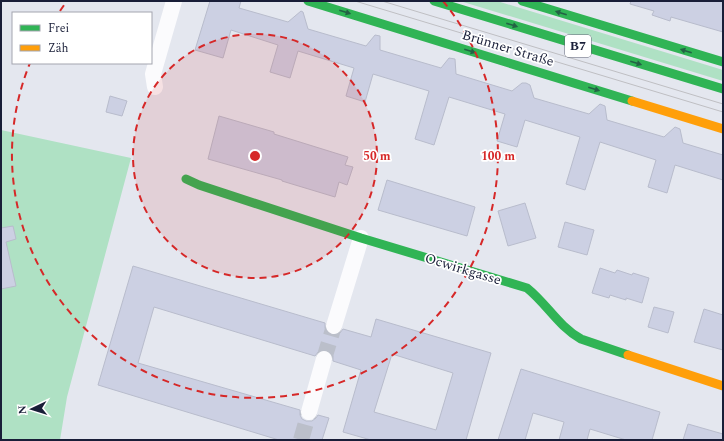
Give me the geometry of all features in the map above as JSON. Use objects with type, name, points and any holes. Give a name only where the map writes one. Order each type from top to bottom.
[{"type":"street","points":[[155,87],[153,74],[174,1]]},
{"type":"street","name":"Brünner Straße","points":[[308,1],[723,129]]},
{"type":"street","name":"Brünner Straße","points":[[434,1],[723,89]]},
{"type":"street","name":"B7","points":[[522,1],[723,62]]},
{"type":"street","name":"Ocwirkgasse","points":[[186,179],[199,185],[361,238],[527,288],[541,299],[556,320],[581,339],[723,386]]},
{"type":"street","points":[[334,326],[361,238]]},
{"type":"street","points":[[309,412],[324,358]]},
{"type":"green space","points":[[460,1],[497,1],[723,70],[723,81]]},
{"type":"green space","points":[[1,130],[131,158],[67,397],[60,440],[1,440]]},
{"type":"building","points":[[210,1],[241,1],[239,8],[288,22],[301,11],[303,12],[308,29],[366,46],[375,35],[380,36],[380,50],[441,68],[449,58],[455,59],[456,74],[512,91],[522,83],[526,83],[530,85],[534,98],[589,114],[600,104],[605,106],[607,120],[664,137],[675,127],[680,129],[683,143],[723,155],[723,180],[675,165],[667,193],[648,187],[656,160],[600,142],[585,190],[566,184],[580,137],[525,120],[517,147],[497,141],[505,114],[449,97],[434,145],[415,139],[429,91],[373,74],[365,102],[346,96],[354,68],[298,51],[290,78],[270,72],[278,45],[231,30],[223,58],[195,50]]},
{"type":"building","points":[[631,1],[723,1],[723,32],[671,17],[670,21],[652,15],[654,11],[630,4]]},
{"type":"building","points":[[110,96],[127,101],[122,116],[106,112]]},
{"type":"building","points":[[219,116],[274,132],[274,134],[348,157],[345,165],[353,167],[347,185],[339,182],[335,197],[208,159]]},
{"type":"building","points":[[387,180],[475,207],[467,236],[378,210]]},
{"type":"building","points":[[525,203],[536,238],[508,246],[498,211]]},
{"type":"building","points":[[565,222],[594,230],[587,255],[558,247]]},
{"type":"building","points":[[13,226],[16,239],[6,242],[16,286],[1,289],[1,228]]},
{"type":"building","points":[[133,266],[325,323],[327,332],[332,335],[340,333],[343,329],[371,337],[376,319],[491,353],[466,440],[371,440],[343,432],[361,370],[333,361],[333,356],[327,350],[321,350],[315,356],[154,307],[138,363],[300,410],[302,419],[306,421],[312,421],[318,415],[329,418],[322,440],[279,440],[98,385]],"holes":[[[392,354],[453,373],[436,430],[374,412]]]},
{"type":"building","points":[[600,268],[615,273],[617,270],[632,275],[633,273],[649,278],[642,303],[626,298],[626,300],[610,295],[609,298],[592,293]]},
{"type":"building","points":[[654,307],[674,312],[668,333],[648,327]]},
{"type":"building","points":[[704,309],[723,315],[723,350],[694,342]]},
{"type":"building","points":[[521,369],[660,412],[652,440],[626,440],[590,429],[587,440],[559,440],[564,422],[533,413],[525,440],[498,440]]},
{"type":"building","points":[[688,424],[723,434],[723,440],[683,440]]},
{"type":"tunnel","points":[[324,359],[334,326]]},
{"type":"tunnel","points":[[301,440],[309,412]]},
{"type":"tram line","points":[[355,1],[723,112]]},
{"type":"tram line","points":[[382,1],[723,104]]},
{"type":"traffic: fast","points":[[308,1],[632,101]]},
{"type":"traffic: fast","points":[[434,1],[723,89]]},
{"type":"traffic: fast","points":[[522,1],[723,62]]},
{"type":"traffic: fast","points":[[186,179],[199,185],[361,238],[527,288],[573,334],[581,339],[628,355]]},
{"type":"traffic: slow","points":[[632,101],[723,129]]},
{"type":"traffic: slow","points":[[628,355],[723,386]]}]
